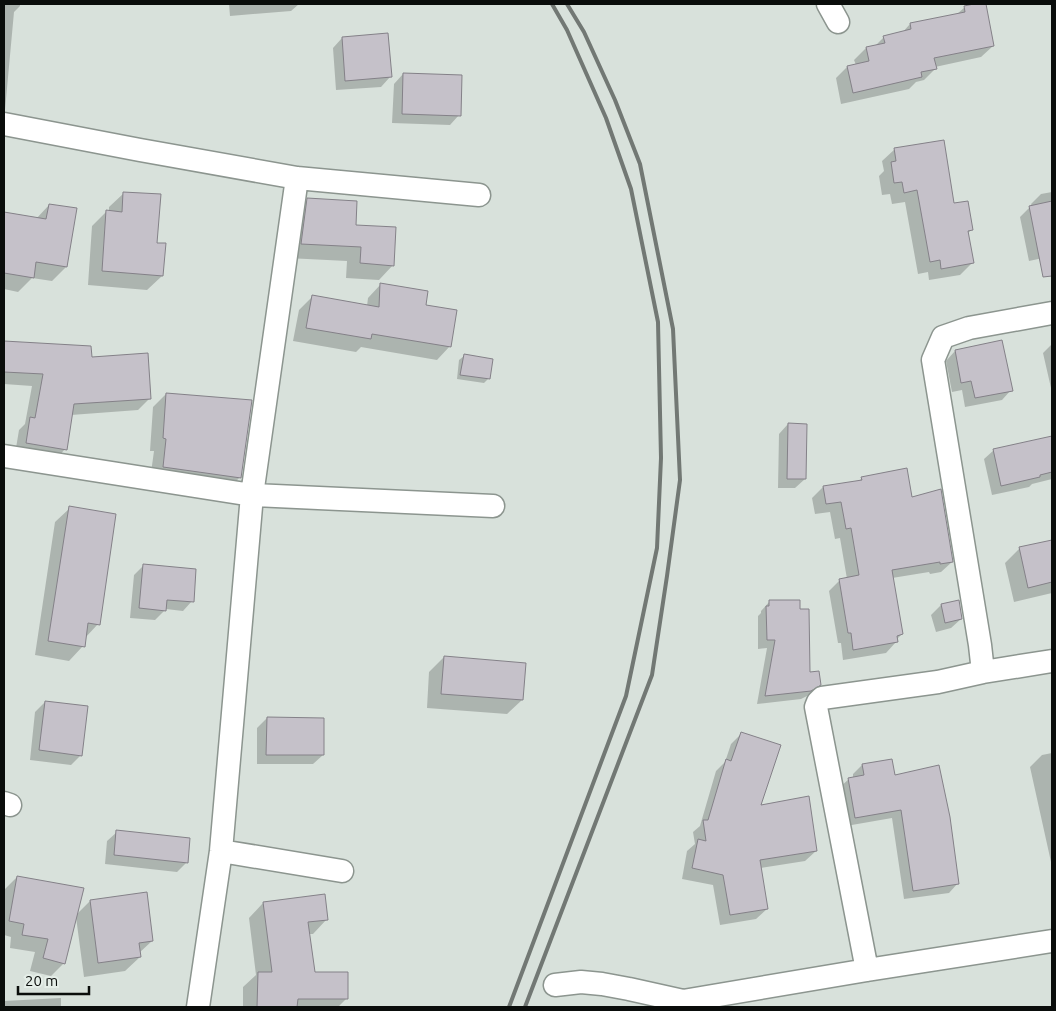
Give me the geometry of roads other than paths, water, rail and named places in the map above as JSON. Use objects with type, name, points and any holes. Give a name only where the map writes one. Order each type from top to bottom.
[{"type":"street","points":[[4,124],[297,178],[479,195]]},
{"type":"street","points":[[198,1007],[221,851],[252,495],[297,178]]},
{"type":"street","points":[[983,672],[933,360],[943,337],[969,328],[1052,313]]},
{"type":"street","points":[[4,456],[252,495],[493,506]]},
{"type":"street","points":[[867,970],[816,707],[818,702],[822,698],[938,682],[983,672],[1052,661]]},
{"type":"street","points":[[221,851],[342,871]]},
{"type":"street","points":[[555,985],[581,982],[602,984],[680,1004],[867,970],[1052,941]]},
{"type":"railway","points":[[509,1007],[626,696],[657,548],[661,458],[658,322],[631,189],[606,118],[567,30],[552,4]]},
{"type":"railway","points":[[525,1007],[652,675],[680,480],[673,329],[640,164],[615,100],[584,32],[567,4]]}]
